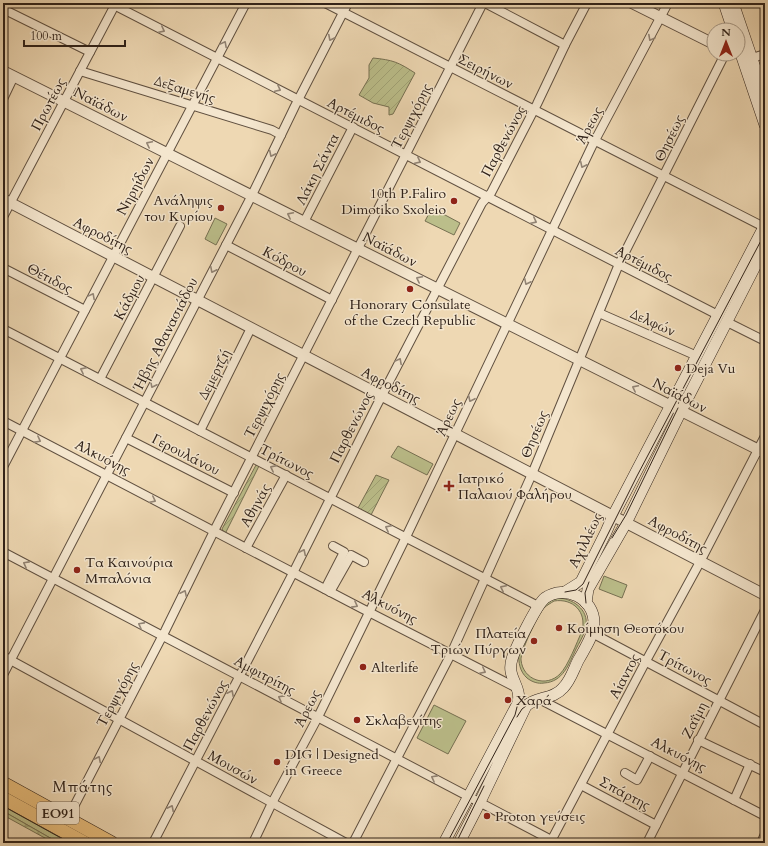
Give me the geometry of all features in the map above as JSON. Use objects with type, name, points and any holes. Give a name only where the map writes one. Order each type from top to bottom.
[{"type":"highway","name":"ΕΟ91","points":[[3,783],[112,843]]},
{"type":"highway","name":"ΕΟ91","points":[[3,798],[85,843]]},
{"type":"main road","points":[[724,3],[730,22]]},
{"type":"main road","points":[[733,3],[765,97]]},
{"type":"main road","points":[[743,62],[765,126]]},
{"type":"main road","name":"Αχιλλέως","points":[[586,603],[588,589],[626,523],[681,411],[764,226]]},
{"type":"main road","name":"Αχιλλέως","points":[[565,592],[581,582],[670,405],[697,356],[723,318],[765,248]]},
{"type":"main road","points":[[444,843],[468,796],[522,704],[554,696],[565,686],[592,633],[593,616],[586,603],[575,594],[565,592],[550,596],[538,606],[511,660],[511,675],[520,695],[522,704],[480,802],[459,843]]},
{"type":"main road","name":"Αλκυόνης","points":[[517,688],[539,699]]},
{"type":"street","name":"Νηρηίδων","points":[[3,467],[246,3]]},
{"type":"street","name":"Σειρήνων","points":[[325,3],[764,226]]},
{"type":"street","name":"Ήβης Αθανασιάδου","points":[[3,675],[252,196],[298,100],[348,3]]},
{"type":"street","points":[[484,3],[565,45]]},
{"type":"street","name":"Τερψιχόρης","points":[[68,818],[484,3]]},
{"type":"street","name":"Παρθενώνος","points":[[153,843],[293,573],[381,396],[487,196],[491,193],[587,3]]},
{"type":"street","points":[[632,3],[706,40]]},
{"type":"street","name":"Άρεως","points":[[253,843],[272,803],[318,717],[406,537],[506,323],[595,141],[668,3]]},
{"type":"street","name":"Αρτέμιδος","points":[[114,4],[619,264],[765,341]]},
{"type":"street","name":"Πρωτέως","points":[[3,217],[7,201],[64,101],[114,4]]},
{"type":"street","points":[[3,9],[90,52]]},
{"type":"street","points":[[752,58],[765,54]]},
{"type":"street","name":"Θησέως","points":[[353,843],[451,654],[532,474],[619,264],[721,62]]},
{"type":"street","name":"Ναϊάδων","points":[[3,71],[761,452]]},
{"type":"street","name":"Δεξαμενής","points":[[80,71],[272,130],[281,135]]},
{"type":"street","points":[[3,99],[14,76]]},
{"type":"street","name":"Λάκη Σάντα","points":[[304,222],[353,128]]},
{"type":"street","name":"Αφροδίτης","points":[[7,201],[765,596]]},
{"type":"street","name":"Κάδμου","points":[[100,380],[180,226]]},
{"type":"street","name":"Κόδρου","points":[[226,245],[332,300]]},
{"type":"street","name":"Θέτιδος","points":[[3,268],[85,310]]},
{"type":"street","name":"Δελφών","points":[[599,313],[697,356]]},
{"type":"street","name":"Δεμερτζή","points":[[200,431],[251,328]]},
{"type":"street","name":"Τρίτωνος","points":[[3,329],[538,606]]},
{"type":"street","name":"Αλκυόνης","points":[[3,422],[517,688]]},
{"type":"street","name":"Αίαντος","points":[[553,842],[646,661],[761,452],[765,436]]},
{"type":"street","name":"Γερουλάνου","points":[[126,438],[234,493]]},
{"type":"street","name":"Αθηνάς","points":[[246,548],[286,475]]},
{"type":"street","points":[[328,591],[344,552],[333,546]]},
{"type":"street","name":"Αμφιτρίτης","points":[[3,552],[480,802],[553,842]]},
{"type":"street","points":[[328,591],[351,555],[364,562]]},
{"type":"street","name":"Ζαΐμη","points":[[646,843],[765,610]]},
{"type":"street","name":"Τρίτωνος","points":[[592,633],[765,725]]},
{"type":"street","name":"Μουσών","points":[[3,656],[346,843]]},
{"type":"street","name":"Αλκυόνης","points":[[539,699],[765,816]]},
{"type":"street","points":[[698,740],[765,772]]},
{"type":"street","points":[[625,773],[638,780],[650,756]]},
{"type":"street","points":[[734,800],[750,764]]},
{"type":"street","name":"Σπάρτης","points":[[581,785],[656,825]]},
{"type":"street","points":[[760,843],[765,834]]},
{"type":"green space","points":[[373,58],[395,62],[415,73],[393,114],[389,115],[389,107],[373,103],[359,95],[369,78],[369,65]]},
{"type":"green space","points":[[432,208],[460,223],[454,235],[425,221]]},
{"type":"green space","points":[[215,218],[227,224],[216,245],[205,239]]},
{"type":"green space","points":[[398,446],[433,464],[427,475],[391,457]]},
{"type":"green space","points":[[256,465],[259,466],[225,534],[222,529]]},
{"type":"green space","points":[[376,475],[389,480],[371,515],[358,508]]},
{"type":"green space","points":[[604,576],[627,585],[622,598],[599,589]]},
{"type":"green space","points":[[559,598],[571,601],[584,612],[586,618],[585,630],[568,666],[561,676],[551,682],[537,683],[525,676],[521,670],[519,653],[543,605]],"holes":[[[554,601],[573,604],[580,612],[583,624],[582,631],[569,660],[560,674],[548,681],[536,680],[526,673],[523,667],[521,660],[523,649],[544,608]]]},
{"type":"green space","points":[[434,705],[466,721],[448,754],[417,738]]},
{"type":"green space","points":[[3,804],[72,843],[59,843],[3,811]]},
{"type":"green space","points":[[3,811],[59,843],[54,843],[3,815]]},
{"type":"tram line","points":[[565,592],[576,590],[583,584],[637,476],[765,233]]},
{"type":"tram line","points":[[612,538],[626,515],[678,408]]},
{"type":"tram line","points":[[586,603],[585,593],[589,582]]},
{"type":"tram line","points":[[447,843],[515,715],[518,703]]},
{"type":"tram line","points":[[517,717],[526,706]]},
{"type":"tram line","points":[[456,843],[484,786]]},
{"type":"tram line","points":[[3,806],[70,843]]},
{"type":"place","name":"10th P.Faliro Dimotiko Sxoleio","points":[[454,201]]},
{"type":"place","name":"Ανάληψις του Κυρίου","points":[[221,208]]},
{"type":"place","name":"Honorary Consulate of the Czech Republic","points":[[410,289]]},
{"type":"place","name":"Deja Vu","points":[[678,368]]},
{"type":"place","name":"Ιατρικό Παλαιού Φαλήρου","points":[[449,486]]},
{"type":"place","name":"Τα Καινούρια Μπαλόνια","points":[[77,570]]},
{"type":"place","name":"Κοίμηση Θεοτόκου","points":[[559,628]]},
{"type":"place","name":"Πλατεία Τριών Πύργων","points":[[534,641]]},
{"type":"place","name":"Alterlife","points":[[363,667]]},
{"type":"place","name":"Χαρά","points":[[508,700]]},
{"type":"place","name":"Σκλαβενίτης","points":[[357,720]]},
{"type":"place","name":"DIG | Designed in Greece","points":[[277,762]]},
{"type":"place","name":"Proton γεύσεις","points":[[487,816]]},
{"type":"district","name":"Μπάτης","points":[[83,787]]}]
